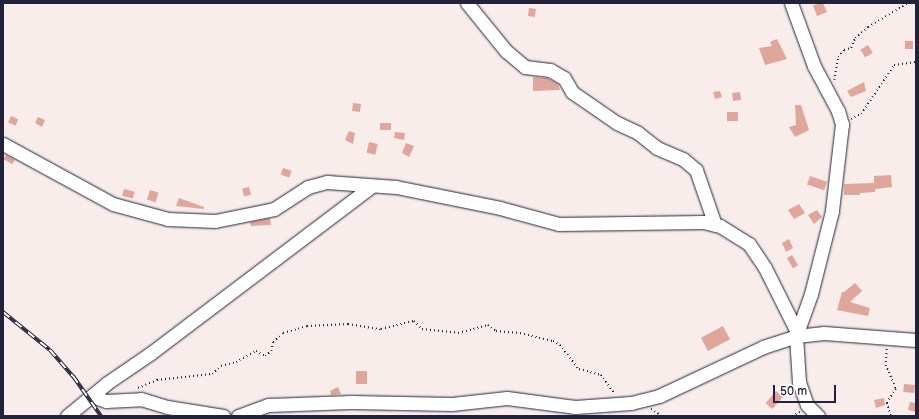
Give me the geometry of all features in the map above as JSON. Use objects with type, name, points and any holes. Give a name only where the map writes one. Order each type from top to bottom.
[{"type":"street","points":[[467,3],[506,51],[525,67],[550,70],[564,78],[572,92],[578,97],[617,123],[638,133],[657,148],[684,159],[696,170],[715,225]]},
{"type":"street","points":[[792,3],[814,66],[842,124],[832,211],[811,294],[797,334],[799,382],[807,404],[818,416]]},
{"type":"street","points":[[3,144],[113,204],[168,219],[215,221],[274,208],[308,187],[320,183],[411,190],[500,208],[559,224],[684,221],[715,225],[736,234],[758,255],[797,334]]},
{"type":"street","points":[[67,416],[372,186]]},
{"type":"street","points":[[238,416],[269,405],[381,402],[452,404],[507,398],[562,406],[623,403],[659,396],[763,347],[797,334],[824,333],[916,340]]},
{"type":"street","points":[[92,396],[106,401],[141,399],[167,407],[223,416]]},
{"type":"path","points":[[830,97],[838,57],[844,50],[851,48],[855,38],[868,27],[908,3]]},
{"type":"path","points":[[842,124],[860,114],[894,64],[916,62]]},
{"type":"path","points":[[134,390],[157,380],[212,374],[221,366],[236,362],[256,351],[265,356],[271,351],[273,342],[283,332],[307,326],[348,324],[381,329],[414,321],[422,329],[458,332],[488,325],[496,331],[520,333],[553,341],[560,345],[579,369],[601,375],[623,403]]},
{"type":"path","points":[[887,337],[886,365],[896,389],[887,403],[891,416]]},
{"type":"building","points":[[823,3],[827,12],[817,16],[813,5]]},
{"type":"building","points":[[529,8],[536,9],[535,17],[528,16]]},
{"type":"building","points":[[777,39],[787,59],[765,65],[759,48],[772,46],[770,42]]},
{"type":"building","points":[[905,41],[913,41],[913,49],[905,49]]},
{"type":"building","points":[[868,45],[873,53],[865,57],[860,50]]},
{"type":"building","points":[[533,77],[547,78],[558,84],[560,90],[533,91]]},
{"type":"building","points":[[864,82],[866,91],[851,97],[847,91]]},
{"type":"building","points":[[720,91],[722,97],[715,99],[713,92]]},
{"type":"building","points":[[740,92],[741,100],[733,101],[732,93]]},
{"type":"building","points":[[353,103],[361,104],[360,112],[352,111]]},
{"type":"building","points":[[795,105],[801,105],[809,130],[795,137],[789,127],[796,125]]},
{"type":"building","points":[[727,112],[738,112],[738,121],[727,121]]},
{"type":"building","points":[[11,116],[18,119],[16,126],[8,122]]},
{"type":"building","points":[[38,117],[45,120],[42,127],[35,123]]},
{"type":"building","points":[[380,123],[391,123],[391,130],[380,130]]},
{"type":"building","points":[[349,131],[355,133],[353,144],[345,140]]},
{"type":"building","points":[[395,132],[405,133],[404,140],[394,138]]},
{"type":"building","points":[[369,142],[378,144],[375,155],[367,153]]},
{"type":"building","points":[[406,143],[414,146],[409,157],[402,153]]},
{"type":"building","points":[[6,155],[15,160],[12,164],[4,159]]},
{"type":"building","points":[[283,168],[292,171],[289,177],[281,175]]},
{"type":"building","points":[[891,175],[892,187],[875,189],[875,192],[860,193],[860,195],[844,195],[844,184],[874,183],[874,176]]},
{"type":"building","points":[[810,176],[827,182],[824,190],[807,185]]},
{"type":"building","points":[[249,187],[251,195],[244,196],[242,189]]},
{"type":"building","points":[[124,189],[135,192],[133,199],[122,196]]},
{"type":"building","points":[[150,190],[159,193],[155,202],[147,200]]},
{"type":"building","points":[[179,198],[204,207],[204,209],[176,206]]},
{"type":"building","points":[[799,204],[805,213],[794,219],[788,210]]},
{"type":"building","points":[[817,210],[822,217],[814,224],[808,215]]},
{"type":"building","points":[[270,218],[271,225],[251,226],[250,222]]},
{"type":"building","points":[[789,239],[793,248],[786,252],[782,243]]},
{"type":"building","points":[[792,255],[798,265],[793,268],[787,258]]},
{"type":"building","points":[[855,283],[862,291],[850,302],[870,308],[868,316],[837,310],[842,292]]},
{"type":"building","points":[[723,326],[730,339],[708,351],[701,338]]},
{"type":"building","points":[[356,371],[367,371],[367,384],[356,384]]},
{"type":"building","points":[[904,384],[915,385],[914,393],[903,392]]},
{"type":"building","points":[[338,387],[341,394],[331,395],[330,391]]},
{"type":"building","points":[[776,391],[783,397],[772,409],[766,403]]},
{"type":"building","points":[[884,398],[885,405],[876,408],[874,400]]},
{"type":"building","points":[[910,402],[916,403],[916,412],[908,410]]},
{"type":"railway","points":[[3,312],[50,350],[73,376],[101,416]]}]
